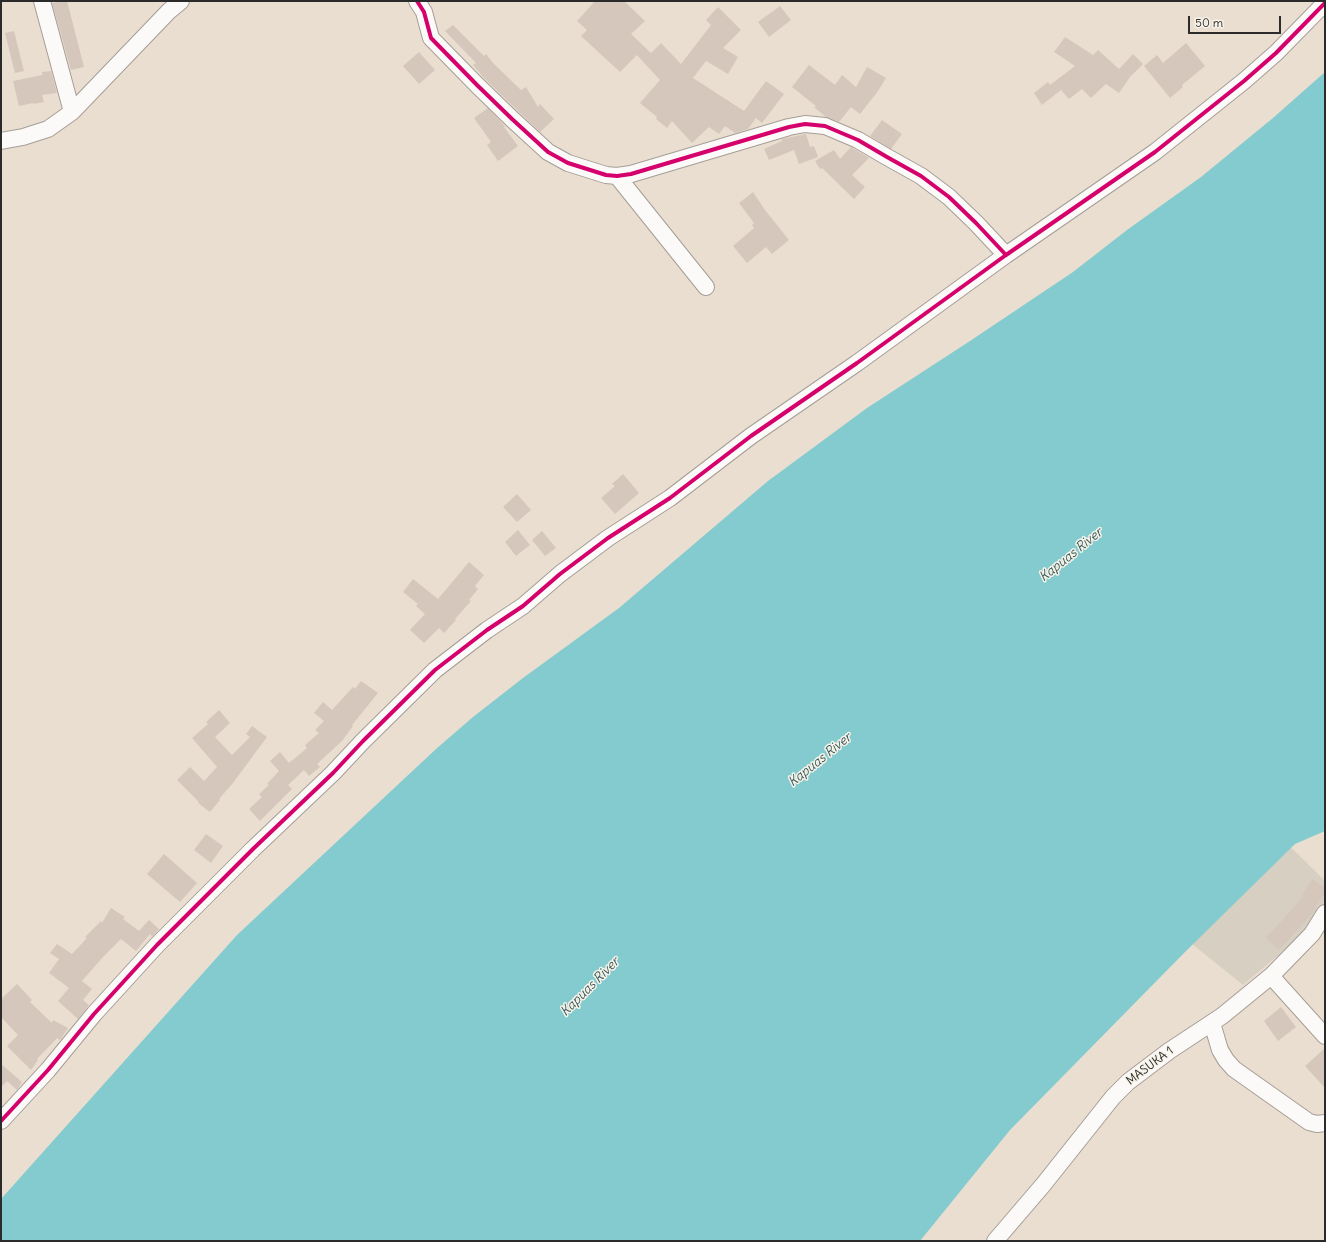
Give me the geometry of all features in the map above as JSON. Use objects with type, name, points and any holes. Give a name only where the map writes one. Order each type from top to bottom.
[{"type":"street","points":[[42,1],[72,112]]},
{"type":"street","points":[[1,141],[23,137],[48,129],[72,112],[154,26],[181,1]]},
{"type":"street","points":[[417,1],[424,12],[431,38],[482,90],[548,152],[568,163],[606,175],[617,176],[631,174],[789,127],[804,124],[825,126],[858,140],[887,158],[921,176],[949,196],[1006,255]]},
{"type":"street","points":[[1,1121],[48,1070],[94,1014],[157,945],[253,849],[333,773],[363,741],[435,670],[487,630],[523,606],[560,574],[608,538],[670,498],[751,436],[857,363],[1006,255],[1131,170],[1260,67],[1276,53],[1325,3]]},
{"type":"street","points":[[617,176],[706,287]]},
{"type":"street","name":"MASUKA 1","points":[[995,1241],[1043,1185],[1113,1097],[1128,1082],[1169,1051],[1206,1027],[1271,976],[1312,934],[1325,913]]},
{"type":"street","points":[[1271,976],[1325,1036]]},
{"type":"street","points":[[1206,1027],[1226,1060],[1234,1069],[1309,1122],[1316,1124],[1325,1123]]},
{"type":"shaded area","points":[[1228,792],[1298,854],[1325,881],[1325,900],[1319,912],[1302,935],[1243,985],[1136,899]]},
{"type":"water","name":"Kapuas River","points":[[1325,72],[1325,831],[1295,844],[1184,953],[1010,1130],[920,1241],[1,1241],[1,1199],[237,935],[436,749],[473,717],[523,678],[619,608],[768,481],[867,408],[1073,272],[1127,230],[1201,177],[1273,118]]},
{"type":"building","points":[[67,1],[84,67],[71,70],[52,3]]},
{"type":"building","points":[[595,1],[624,1],[645,21],[631,34],[651,53],[661,43],[681,64],[711,25],[706,20],[718,7],[741,30],[723,48],[738,57],[728,74],[706,61],[693,78],[744,111],[766,81],[784,94],[762,123],[756,118],[748,129],[735,133],[725,126],[719,134],[709,127],[692,143],[672,121],[667,128],[656,119],[657,117],[640,103],[660,80],[637,55],[620,72],[581,36],[587,30],[577,21]]},
{"type":"building","points":[[780,6],[791,20],[769,37],[758,22]]},
{"type":"building","points":[[453,25],[484,56],[486,54],[493,63],[521,90],[526,87],[538,107],[540,104],[554,119],[540,132],[483,77],[473,65],[476,63],[445,31]]},
{"type":"building","points":[[14,31],[24,71],[15,73],[5,33]]},
{"type":"building","points":[[1065,37],[1093,55],[1098,50],[1119,69],[1133,54],[1143,64],[1130,77],[1119,93],[1106,84],[1091,98],[1082,89],[1069,99],[1061,90],[1042,105],[1034,93],[1048,82],[1050,85],[1075,66],[1054,52]]},
{"type":"building","points":[[1186,43],[1205,66],[1182,85],[1183,87],[1170,98],[1144,66],[1157,55],[1163,63]]},
{"type":"building","points":[[419,52],[435,70],[419,84],[403,66]]},
{"type":"building","points":[[809,65],[835,85],[842,75],[856,87],[867,67],[886,78],[860,114],[851,107],[839,122],[826,117],[814,107],[816,106],[792,87]]},
{"type":"building","points":[[51,71],[57,93],[42,95],[44,102],[19,106],[13,81],[42,75],[42,72]]},
{"type":"building","points":[[488,108],[505,126],[504,127],[518,146],[498,161],[487,145],[491,142],[474,118]]},
{"type":"building","points":[[882,120],[902,134],[891,149],[870,136]]},
{"type":"building","points":[[806,134],[810,147],[814,146],[818,157],[799,164],[794,150],[769,160],[764,149],[782,141],[782,139]]},
{"type":"building","points":[[851,147],[869,158],[852,175],[865,187],[854,199],[822,168],[820,169],[815,161],[834,150],[840,159]]},
{"type":"building","points":[[753,192],[789,240],[772,254],[766,247],[747,263],[733,246],[754,228],[752,225],[754,223],[739,203]]},
{"type":"building","points":[[623,474],[639,493],[615,514],[601,498],[615,486],[612,484]]},
{"type":"building","points":[[517,494],[531,510],[517,522],[503,507]]},
{"type":"building","points":[[518,530],[530,545],[516,556],[505,542]]},
{"type":"building","points":[[542,531],[556,548],[545,556],[532,540]]},
{"type":"building","points":[[469,562],[484,575],[475,586],[478,589],[469,600],[471,601],[444,633],[439,628],[424,643],[410,630],[425,614],[416,606],[418,604],[403,592],[413,579],[438,599]]},
{"type":"building","points":[[361,681],[378,693],[352,725],[353,726],[342,741],[317,764],[320,767],[309,776],[304,770],[288,785],[292,789],[260,821],[249,809],[262,797],[259,794],[269,785],[267,784],[279,771],[270,761],[280,752],[289,763],[307,748],[305,745],[319,733],[315,730],[324,721],[314,713],[323,702],[332,710],[353,687],[355,689]]},
{"type":"building","points":[[219,710],[230,723],[215,737],[232,755],[250,737],[246,734],[252,726],[267,737],[210,812],[198,803],[199,802],[177,780],[190,767],[204,781],[217,767],[192,738],[208,724],[206,722]]},
{"type":"building","points":[[206,834],[223,846],[211,863],[194,850]]},
{"type":"building","points":[[164,854],[197,883],[180,902],[147,874]]},
{"type":"building","points":[[1312,879],[1325,888],[1325,892],[1314,910],[1315,911],[1279,950],[1266,938],[1303,897],[1301,896]]},
{"type":"building","points":[[111,908],[125,917],[123,919],[139,931],[149,920],[159,929],[152,937],[150,934],[136,951],[121,939],[103,957],[82,981],[92,989],[83,1000],[89,1005],[78,1019],[58,1001],[69,988],[49,973],[59,959],[50,953],[57,944],[72,954],[87,938],[85,937],[101,921],[102,923]]},
{"type":"building","points":[[17,984],[32,1000],[30,1002],[52,1023],[53,1020],[68,1028],[60,1040],[57,1038],[37,1059],[38,1060],[31,1070],[7,1046],[18,1035],[1,1017],[1,999]]},
{"type":"building","points":[[1281,1007],[1296,1027],[1278,1041],[1264,1021]]},
{"type":"building","points":[[1325,1048],[1325,1088],[1305,1066]]},
{"type":"building","points":[[1,1064],[22,1082],[17,1090],[7,1081],[1,1087]]},
{"type":"cycle path","points":[[417,1],[424,12],[431,38],[477,85],[548,152],[568,163],[606,175],[617,176],[631,174],[789,127],[805,124],[825,126],[858,140],[921,176],[949,197],[1006,255]]},
{"type":"cycle path","points":[[1,1121],[48,1070],[94,1014],[157,945],[253,849],[333,773],[363,741],[435,670],[487,630],[523,606],[560,574],[608,538],[670,498],[751,436],[857,363],[1006,255],[1155,152],[1244,81],[1276,53],[1325,3]]}]
